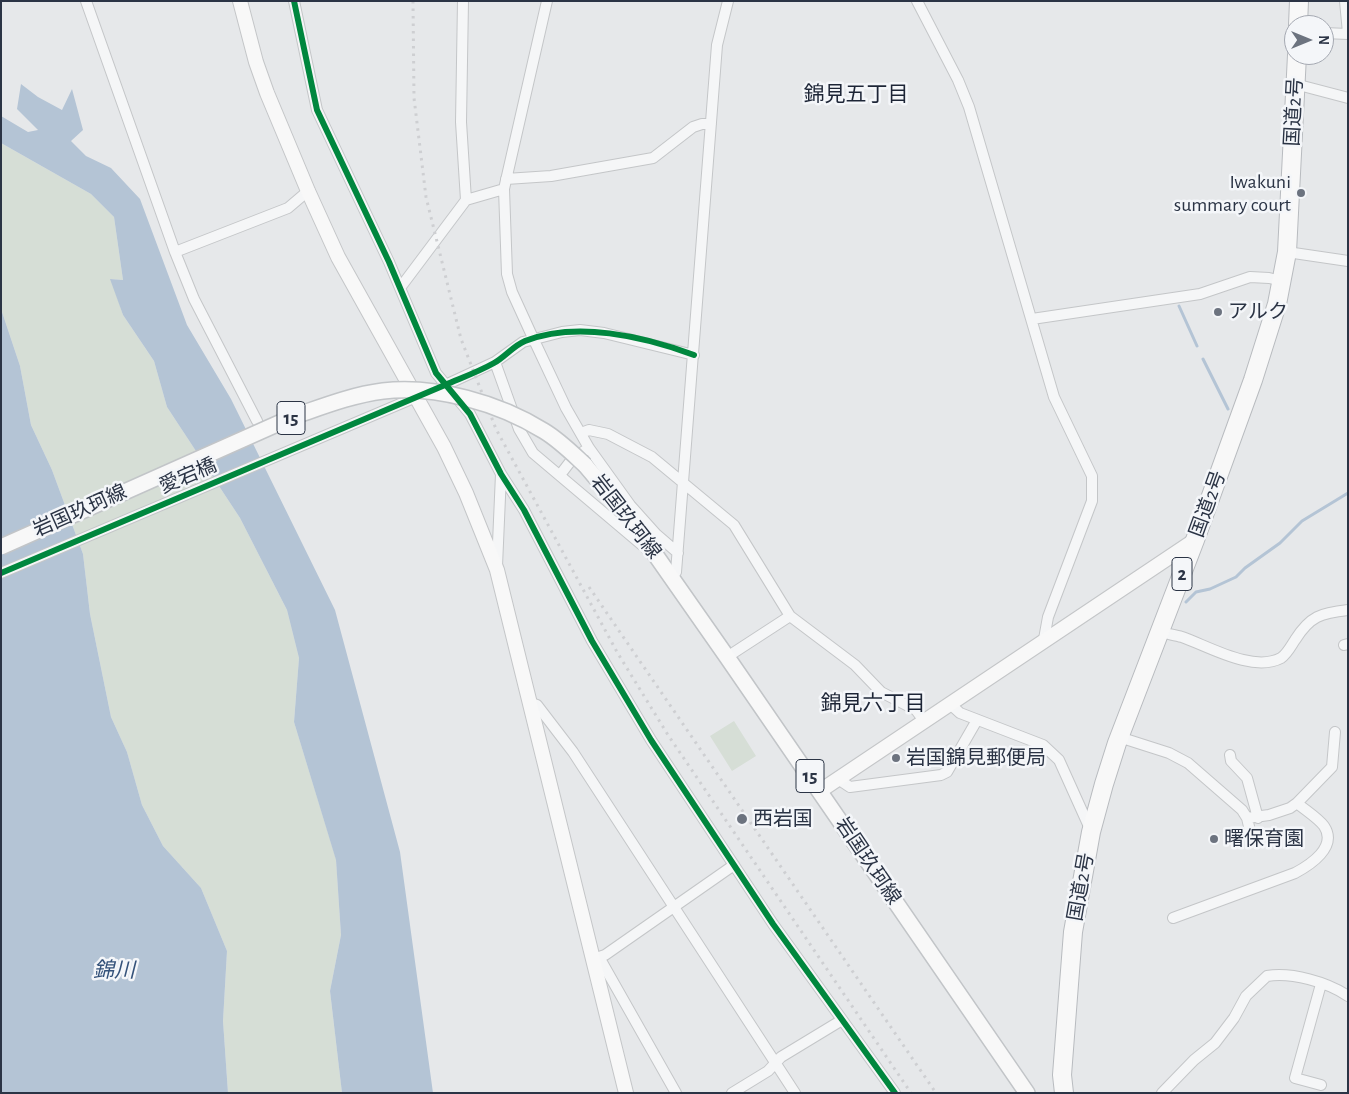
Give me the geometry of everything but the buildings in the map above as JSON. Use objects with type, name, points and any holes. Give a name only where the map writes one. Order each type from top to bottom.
[{"type":"highway","points":[[1298,15],[1299,1]]},
{"type":"highway","name":"国道2号","points":[[1064,1093],[1062,1075],[1073,932],[1091,832],[1119,737],[1195,540],[1266,341],[1282,281],[1287,252],[1296,65]]},
{"type":"main road","name":"岩国玖珂線","points":[[1,547],[295,416],[337,401],[384,391],[420,391],[488,404],[544,431],[585,465],[629,517],[1027,1093]]},
{"type":"street","points":[[86,1],[175,252],[194,299],[257,421]]},
{"type":"street","points":[[240,1],[258,70],[308,191],[338,256],[417,397],[466,493],[497,570],[596,958],[626,1093]]},
{"type":"street","points":[[294,1],[317,110],[400,288],[436,373],[470,414],[501,474],[524,510],[616,683],[773,924],[895,1093]]},
{"type":"street","points":[[463,1],[461,122],[466,200]]},
{"type":"street","points":[[547,1],[505,184],[507,274],[512,292],[533,338],[566,408],[589,448],[630,505],[656,534],[678,553]]},
{"type":"street","points":[[672,578],[676,572],[684,485],[717,40],[728,1]]},
{"type":"street","points":[[917,1],[958,80],[969,107],[1054,397],[1092,476],[1092,501],[1048,617],[1044,639]]},
{"type":"street","points":[[1334,33],[1348,33],[1345,1]]},
{"type":"street","points":[[1295,84],[1348,98]]},
{"type":"street","points":[[400,288],[466,200],[505,184],[653,158],[694,127],[702,124],[711,124]]},
{"type":"street","points":[[175,252],[288,208],[308,191]]},
{"type":"street","points":[[1287,252],[1348,260]]},
{"type":"street","points":[[1032,319],[1200,294],[1250,277],[1282,281]]},
{"type":"street","name":"愛宕橋","points":[[1,573],[445,385],[496,362],[523,342],[533,338],[580,330],[629,338],[694,355]]},
{"type":"street","points":[[496,362],[519,429],[533,453],[560,474],[628,535],[656,556]]},
{"type":"street","points":[[581,433],[589,430],[608,434],[652,457],[734,525],[790,616],[855,665],[881,692],[916,710],[924,721]]},
{"type":"street","points":[[560,474],[573,458],[589,448]]},
{"type":"street","points":[[497,570],[501,474]]},
{"type":"street","points":[[820,791],[1044,639],[1195,540]]},
{"type":"street","points":[[1160,632],[1182,637],[1228,656],[1267,661],[1280,658],[1288,651],[1303,627],[1314,617],[1348,610]]},
{"type":"street","points":[[727,657],[790,616]]},
{"type":"street","points":[[531,703],[537,706],[554,725],[795,1093]]},
{"type":"street","points":[[950,703],[960,714],[1043,745],[1059,760],[1091,832]]},
{"type":"street","points":[[838,779],[850,787],[941,776],[947,772],[977,720]]},
{"type":"street","points":[[1247,818],[1258,818],[1290,808],[1297,803],[1332,767],[1335,732]]},
{"type":"street","points":[[1119,737],[1169,753],[1188,763],[1230,798],[1247,818],[1251,835]]},
{"type":"street","points":[[1230,755],[1231,761],[1247,778],[1258,818]]},
{"type":"street","points":[[1173,918],[1295,873],[1312,864],[1324,851],[1327,835],[1324,826],[1297,803]]},
{"type":"street","points":[[596,958],[674,908],[734,866]]},
{"type":"street","points":[[596,958],[676,1093]]},
{"type":"street","points":[[1162,1093],[1214,1043],[1234,1018],[1246,996],[1267,976],[1294,976],[1321,984],[1348,996]]},
{"type":"street","points":[[1321,984],[1295,1078],[1321,1085]]},
{"type":"street","points":[[732,1093],[768,1071],[781,1057],[842,1020]]},
{"type":"shaded area","points":[[1,143],[91,194],[114,217],[123,280],[111,279],[123,315],[154,361],[167,407],[240,518],[287,610],[299,658],[294,722],[336,859],[341,935],[330,991],[342,1093],[228,1093],[223,1021],[227,951],[201,888],[163,846],[142,805],[127,752],[111,717],[90,614],[83,554],[52,470],[31,425],[20,366],[1,309]]},
{"type":"shaded area","points":[[734,721],[756,756],[732,771],[710,736]]},
{"type":"water","points":[[21,84],[38,97],[62,110],[72,89],[83,130],[71,141],[86,156],[111,168],[140,199],[187,325],[231,399],[335,610],[400,852],[433,1093],[342,1093],[330,991],[341,935],[336,860],[294,722],[299,658],[287,610],[240,518],[167,407],[154,361],[123,315],[110,279],[123,280],[114,217],[91,194],[1,143],[1,116],[28,132],[38,130],[17,109]]},
{"type":"water","name":"錦川","points":[[1,309],[20,366],[31,425],[52,470],[83,554],[90,614],[111,717],[127,752],[142,805],[163,846],[201,888],[227,951],[223,1021],[228,1093],[1,1093]]},
{"type":"waterway","points":[[1179,306],[1197,346]]},
{"type":"waterway","points":[[1203,359],[1228,409]]},
{"type":"waterway","points":[[1186,602],[1196,592],[1210,589],[1236,577],[1245,568],[1280,543],[1302,521],[1348,493]]},
{"type":"railway","points":[[413,1],[414,98],[426,197],[461,339],[496,429],[617,652],[668,735],[911,1093]]},
{"type":"railway","points":[[589,587],[936,1093]]},
{"type":"cycle path","points":[[294,1],[317,110],[389,262],[436,373],[470,414],[501,474],[524,510],[592,641],[651,740],[773,924],[895,1093]]},
{"type":"cycle path","points":[[1,573],[476,372],[498,361],[525,341],[545,335],[566,332],[610,333],[653,342],[694,355]]},
{"type":"place","name":"Iwakuni summary court","points":[[1301,193]]},
{"type":"place","name":"アルク","points":[[1218,312]]},
{"type":"place","name":"岩国錦見郵便局","points":[[896,758]]},
{"type":"place","name":"西岩国","points":[[742,819]]},
{"type":"place","name":"曙保育園","points":[[1214,839]]},
{"type":"district","name":"錦見五丁目","points":[[856,95]]},
{"type":"district","name":"錦見六丁目","points":[[873,704]]}]
